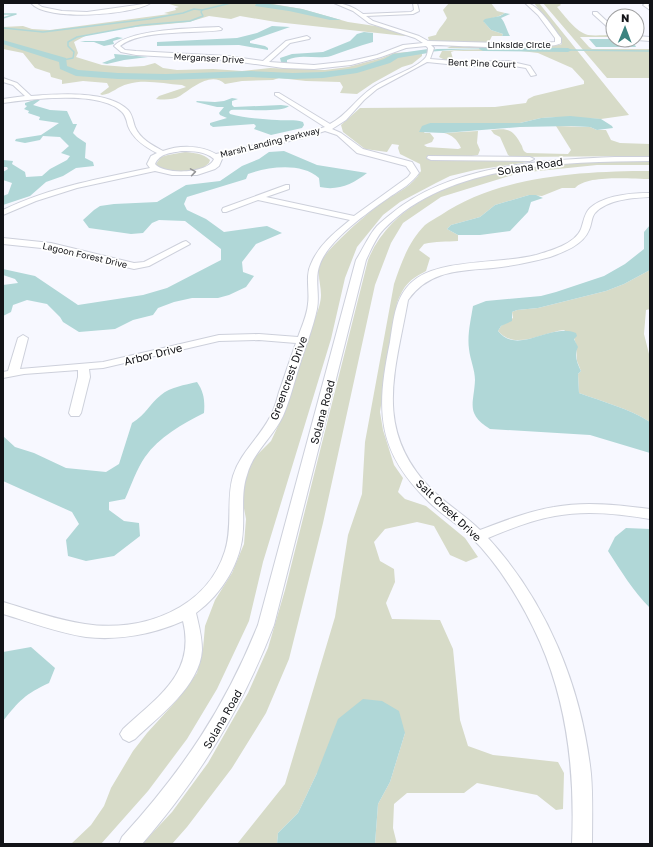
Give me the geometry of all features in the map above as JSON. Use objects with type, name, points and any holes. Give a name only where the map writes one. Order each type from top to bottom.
[{"type":"street","points":[[32,3],[40,8],[61,13],[76,14],[105,12],[149,3]]},
{"type":"street","points":[[136,3],[143,5]]},
{"type":"street","points":[[336,3],[355,10],[371,22],[410,34],[429,47]]},
{"type":"street","points":[[355,3],[360,7],[362,15]]},
{"type":"street","points":[[362,15],[411,13],[416,11],[416,3]]},
{"type":"street","name":"Linkside Circle","points":[[429,47],[548,46],[558,43],[558,38],[540,14],[527,3]]},
{"type":"street","points":[[650,3],[645,5],[650,9]]},
{"type":"street","points":[[594,13],[605,23]]},
{"type":"street","name":"Merganser Drive","points":[[219,29],[196,30],[136,37],[123,41],[117,46],[122,51],[136,53],[227,58],[307,67],[339,65],[378,56],[405,46],[429,47]]},
{"type":"street","points":[[264,63],[274,57],[282,46],[287,43],[307,38]]},
{"type":"street","name":"Marsh Landing Parkway","points":[[162,153],[173,150],[194,149],[206,151],[216,156],[301,137],[328,128],[344,119],[362,99],[375,88],[426,60],[429,47]]},
{"type":"street","name":"Bent Pine Court","points":[[426,60],[467,64],[513,63],[528,67],[533,75]]},
{"type":"street","points":[[3,80],[15,84],[30,98]]},
{"type":"street","points":[[277,94],[328,128]]},
{"type":"street","points":[[3,101],[64,96],[86,98],[115,104],[126,112],[133,129],[142,141],[162,153],[155,157],[151,162],[155,169]]},
{"type":"street","name":"Greencrest Drive","points":[[3,608],[78,629],[96,632],[116,632],[133,630],[163,622],[188,612],[204,600],[215,586],[225,569],[236,537],[238,521],[236,494],[239,477],[244,464],[277,416],[302,340],[313,304],[313,270],[316,262],[326,246],[378,202],[411,178],[415,173],[415,170],[405,162],[375,156],[360,151],[339,134],[328,128]]},
{"type":"street","name":"Marsh Landing Parkway","points":[[3,213],[33,199],[60,190],[155,169],[179,174],[201,171],[216,164],[218,159],[216,156]]},
{"type":"street","points":[[431,158],[535,159],[560,161]]},
{"type":"street","name":"Solana Road","points":[[129,844],[172,795],[194,765],[237,694],[253,659],[266,625],[362,260],[368,244],[380,228],[398,211],[417,199],[437,190],[491,172],[560,161],[650,159]]},
{"type":"street","points":[[226,210],[286,187]]},
{"type":"street","name":"Salt Creek Drive","points":[[582,844],[582,790],[579,750],[572,712],[563,678],[551,647],[522,593],[504,567],[478,536],[429,495],[415,478],[398,452],[390,433],[387,414],[388,387],[404,300],[407,293],[417,283],[441,272],[464,267],[523,261],[557,251],[581,237],[586,228],[589,214],[601,205],[626,197],[650,195]]},
{"type":"street","points":[[258,198],[357,219]]},
{"type":"street","name":"Lagoon Forest Drive","points":[[3,241],[65,248],[134,266],[146,264],[186,244]]},
{"type":"street","name":"Arbor Drive","points":[[8,374],[83,368],[122,362],[219,338],[259,337],[302,340]]},
{"type":"street","points":[[8,374],[23,338]]},
{"type":"street","points":[[75,413],[84,377],[83,368]]},
{"type":"street","points":[[478,536],[518,521],[566,510],[603,509],[650,514]]},
{"type":"street","points":[[129,734],[176,689],[192,664],[195,638],[188,612]]},
{"type":"shaded area","points":[[166,3],[273,4],[302,9],[348,22],[382,27],[406,34],[405,36],[276,22],[240,16],[231,19],[209,16],[189,22],[125,28],[87,35],[74,42],[78,53],[76,57],[102,65],[127,67],[144,66],[155,63],[163,68],[177,70],[213,69],[242,71],[270,68],[325,70],[348,67],[382,58],[394,53],[410,52],[405,54],[422,54],[422,56],[412,64],[402,67],[373,83],[357,94],[340,93],[343,87],[340,82],[306,81],[279,78],[273,80],[242,81],[225,84],[220,80],[214,79],[196,85],[180,96],[162,100],[156,99],[159,96],[186,87],[182,85],[155,82],[141,82],[124,85],[102,95],[100,94],[109,87],[107,83],[83,81],[62,84],[62,80],[51,77],[50,73],[35,68],[23,53],[3,49],[3,27],[23,26],[32,29],[50,30],[169,14],[164,13],[176,10],[175,8],[179,7]]},
{"type":"shaded area","points":[[264,3],[302,9],[341,20],[330,20],[289,11],[255,6],[256,4]]},
{"type":"shaded area","points":[[449,3],[491,3],[497,11],[505,13],[484,22],[491,30],[503,34],[502,36],[492,36],[489,42],[483,43],[429,41],[428,37],[436,35],[447,18],[443,10]]},
{"type":"shaded area","points":[[534,3],[539,3],[629,115],[601,119],[558,117],[541,118],[520,123],[430,123],[424,133],[430,133],[434,138],[432,142],[424,145],[427,147],[458,149],[461,148],[458,142],[452,136],[444,133],[478,131],[477,143],[480,150],[478,155],[465,157],[528,162],[475,170],[450,176],[400,202],[383,215],[357,247],[345,278],[331,339],[263,562],[249,621],[217,689],[187,739],[148,791],[101,844],[71,844],[91,825],[104,806],[111,788],[133,751],[178,699],[197,673],[203,649],[205,626],[215,600],[232,573],[244,544],[246,519],[242,498],[246,476],[253,459],[271,441],[279,424],[319,307],[321,300],[319,271],[321,262],[331,248],[350,230],[384,201],[400,192],[414,181],[421,171],[420,164],[400,154],[398,148],[399,145],[392,144],[387,152],[365,149],[343,132],[341,125],[360,108],[495,107],[526,103],[528,99],[534,96],[584,84],[584,81],[572,68],[538,53],[521,51],[454,51],[451,52],[453,59],[445,60],[439,57],[442,51],[507,48],[447,48],[454,45],[532,47],[562,44],[561,39]]},
{"type":"shaded area","points":[[543,3],[560,4],[561,5],[557,7],[579,31],[588,35],[605,35],[605,37],[580,37],[592,49],[650,48],[650,78],[607,78]]},
{"type":"shaded area","points":[[505,13],[510,14],[501,18],[510,36],[502,36],[503,34],[491,30],[483,21]]},
{"type":"shaded area","points":[[272,26],[290,27],[250,41],[250,43],[265,46],[268,50],[239,45],[157,46],[157,42],[237,38],[257,33]]},
{"type":"shaded area","points":[[364,32],[373,33],[373,42],[331,56],[298,57],[287,60],[287,63],[281,62],[280,58],[292,54],[323,52],[350,41],[357,34]]},
{"type":"shaded area","points":[[117,37],[123,38],[113,41],[114,44],[104,46],[94,42],[80,42],[104,41]]},
{"type":"shaded area","points":[[589,39],[605,39],[605,47],[596,47]]},
{"type":"shaded area","points":[[508,48],[451,50],[404,54],[437,49]]},
{"type":"shaded area","points":[[114,54],[148,57],[107,64],[102,63],[115,58]]},
{"type":"shaded area","points":[[232,98],[238,99],[232,101],[232,105],[234,107],[289,106],[270,110],[231,110],[229,112],[230,114],[253,118],[303,122],[304,125],[302,128],[271,135],[254,129],[256,126],[254,124],[213,127],[210,123],[227,118],[219,113],[224,107],[217,107],[196,102],[224,101]]},
{"type":"shaded area","points":[[40,100],[33,105],[50,110],[67,111],[73,124],[77,124],[73,133],[86,143],[85,158],[93,162],[94,166],[76,168],[63,176],[46,182],[30,196],[3,205],[3,196],[8,194],[12,183],[3,180],[3,172],[8,169],[7,167],[3,167],[3,160],[13,161],[12,164],[25,172],[26,177],[42,176],[50,169],[67,160],[70,156],[61,153],[69,146],[60,137],[43,136],[40,140],[25,143],[15,141],[16,139],[41,135],[59,123],[39,120],[40,117],[28,113],[29,111],[24,109],[27,106],[25,103]]},
{"type":"shaded area","points":[[570,116],[601,119],[613,128],[597,130],[590,127],[571,126],[520,127],[444,133],[419,132],[422,126],[430,123],[520,123],[541,118]]},
{"type":"shaded area","points":[[556,126],[590,127],[597,130],[606,130],[611,140],[620,143],[650,144],[650,156],[511,157],[508,155],[500,137],[494,134],[491,130],[502,129],[510,131],[516,136],[524,151],[527,153],[568,154],[571,150]]},
{"type":"shaded area","points":[[284,151],[317,165],[367,173],[345,186],[327,188],[320,187],[319,178],[312,173],[303,170],[284,167],[265,169],[248,174],[246,179],[187,197],[184,204],[187,210],[206,219],[224,232],[267,226],[282,233],[256,244],[242,262],[243,272],[254,276],[246,287],[229,295],[218,298],[192,298],[174,302],[158,308],[153,315],[133,320],[115,329],[79,332],[63,322],[47,304],[27,300],[13,305],[11,312],[3,316],[3,285],[18,283],[15,279],[3,275],[3,269],[35,276],[78,305],[143,295],[167,288],[221,260],[221,249],[185,221],[159,220],[152,223],[143,233],[131,234],[89,228],[83,220],[100,206],[157,202],[186,185],[220,181],[242,166],[259,159],[269,152]]},
{"type":"shaded area","points":[[185,152],[204,156],[210,160],[209,163],[198,170],[191,172],[170,171],[157,167],[156,164],[161,157]]},
{"type":"shaded area","points":[[650,161],[650,165],[597,165],[519,173],[441,197],[403,223],[391,243],[375,285],[323,523],[289,659],[266,713],[232,768],[187,827],[172,844],[142,844],[172,812],[208,763],[248,693],[268,648],[285,590],[368,260],[388,228],[416,204],[451,186],[491,174],[532,167],[574,163]]},
{"type":"shaded area","points":[[650,171],[650,179],[600,179],[589,181],[575,188],[562,188],[542,196],[529,195],[495,205],[480,217],[451,225],[447,229],[458,235],[458,241],[424,244],[419,250],[430,258],[426,271],[415,277],[405,287],[397,303],[380,412],[383,430],[394,465],[403,478],[398,492],[405,499],[426,506],[465,538],[478,557],[466,562],[450,555],[434,526],[417,522],[385,529],[374,542],[380,561],[394,569],[395,582],[386,603],[392,619],[440,620],[453,649],[460,720],[468,746],[493,755],[558,762],[564,773],[563,809],[556,810],[537,795],[477,783],[464,793],[407,793],[394,804],[393,828],[397,844],[375,844],[378,804],[390,782],[405,733],[317,773],[298,813],[278,833],[277,844],[237,844],[285,784],[335,617],[348,535],[362,494],[365,442],[394,284],[403,260],[414,238],[425,225],[464,202],[488,192],[514,184],[541,178],[597,172]]},
{"type":"shaded area","points":[[529,195],[536,195],[543,198],[531,202],[528,212],[510,231],[480,235],[458,235],[447,229],[451,225],[480,217],[495,205]]},
{"type":"shaded area","points":[[650,225],[650,270],[624,284],[606,291],[538,308],[517,310],[512,312],[512,321],[501,326],[498,331],[506,338],[515,340],[525,340],[556,332],[566,331],[576,333],[577,336],[574,339],[578,347],[576,359],[581,371],[578,374],[579,393],[624,409],[650,422],[650,453],[590,435],[490,429],[482,423],[474,413],[473,408],[475,376],[468,338],[473,306],[486,301],[541,296],[604,276],[625,264],[644,249],[644,232]]},
{"type":"shaded area","points":[[650,270],[650,309],[646,310],[644,334],[650,358],[650,422],[624,409],[579,393],[578,374],[581,371],[577,361],[576,344],[574,338],[564,330],[521,340],[513,340],[505,337],[498,331],[501,326],[513,318],[512,312],[517,310],[538,308],[606,291],[624,284]]},
{"type":"shaded area","points":[[197,382],[204,397],[204,413],[179,426],[157,443],[142,461],[125,499],[109,502],[109,510],[124,521],[139,523],[140,536],[114,556],[86,561],[68,556],[66,540],[79,524],[72,512],[3,481],[3,436],[15,447],[34,453],[66,468],[106,472],[119,464],[132,423],[141,416],[157,398],[169,390]]},
{"type":"shaded area","points":[[626,528],[650,529],[650,608],[633,588],[608,551],[615,537]]},
{"type":"shaded area","points":[[31,647],[55,668],[49,683],[23,699],[3,721],[3,652]]},
{"type":"shaded area","points":[[363,699],[382,701],[399,711],[405,733],[390,782],[378,804],[375,844],[277,844],[278,833],[298,813],[317,773],[338,719]]},
{"type":"waterway","points":[[202,10],[231,3]]},
{"type":"waterway","points":[[3,28],[43,32],[149,19],[183,13],[194,9],[202,10]]},
{"type":"waterway","points":[[63,60],[73,58],[74,52],[68,46],[68,42],[77,37],[142,25],[190,21],[203,16],[201,12],[202,10]]},
{"type":"waterway","points":[[3,14],[16,14],[3,18]]},
{"type":"waterway","points":[[3,42],[63,60],[63,67],[76,73],[118,76],[166,77],[249,74],[293,76],[323,75],[357,70],[387,61],[396,56],[428,51]]},
{"type":"waterway","points":[[483,49],[568,50]]},
{"type":"waterway","points":[[568,50],[650,51]]}]
